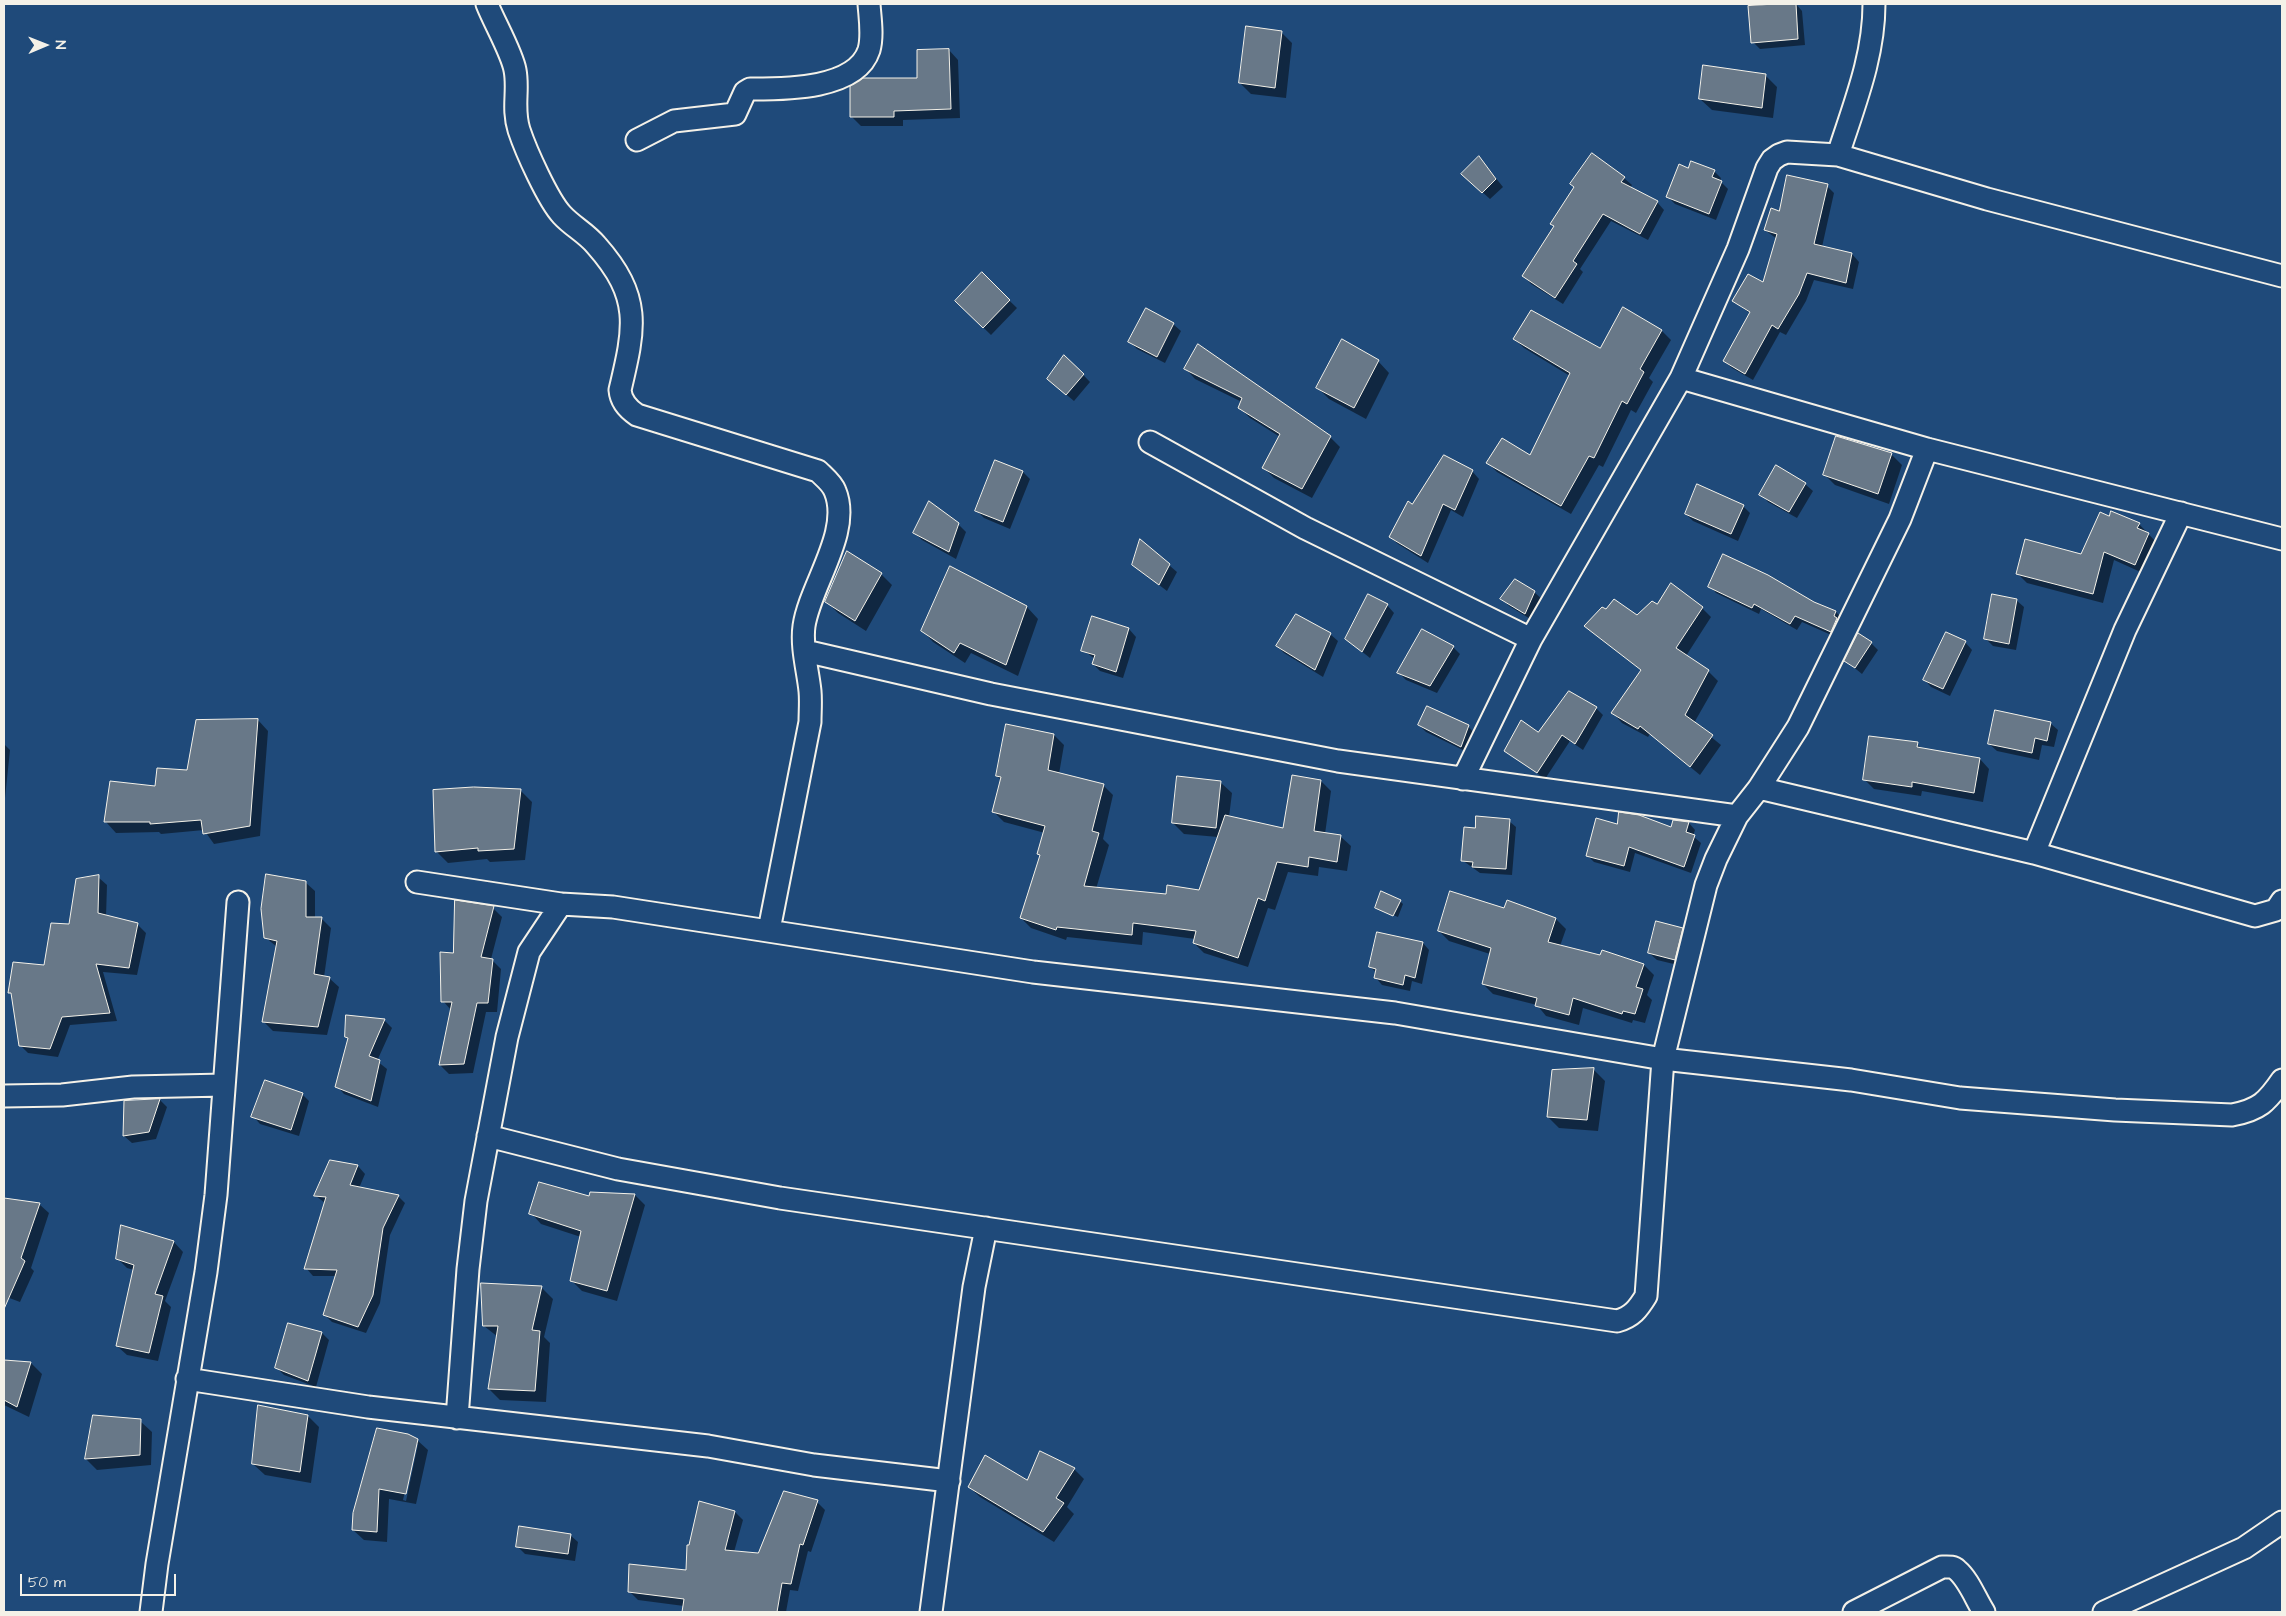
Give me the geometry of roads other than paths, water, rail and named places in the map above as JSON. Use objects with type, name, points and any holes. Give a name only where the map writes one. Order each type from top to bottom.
[{"type":"street","points":[[487,4],[515,68],[514,102],[519,129],[550,198],[562,216],[597,245],[621,280],[631,304],[632,329],[620,390],[620,396],[628,409],[638,415],[818,471],[829,481],[835,491],[839,509],[838,531],[808,606],[803,629],[810,693],[810,722],[769,930]]},
{"type":"street","points":[[638,140],[674,121],[734,114],[744,92],[750,89],[790,88],[825,84],[853,70],[863,62],[869,50],[869,4]]},
{"type":"street","points":[[1838,155],[1869,60],[1873,39],[1874,4]]},
{"type":"street","points":[[1463,779],[1531,639],[1681,378],[1738,248],[1767,168],[1772,160],[1787,152],[1838,155],[1986,199],[2282,276]]},
{"type":"street","points":[[1681,378],[1927,449],[2282,539]]},
{"type":"street","points":[[1150,442],[1305,528],[1531,639]]},
{"type":"street","points":[[488,1136],[618,1169],[780,1198],[1617,1321],[1626,1318],[1636,1312],[1646,1296],[1663,1059],[1706,885],[1716,859],[1737,816],[1759,788],[1798,727],[1900,519],[1927,449]]},
{"type":"street","points":[[2034,853],[2125,630],[2181,513]]},
{"type":"street","points":[[805,651],[991,694],[1338,760],[1737,816]]},
{"type":"street","points":[[1759,788],[2034,853],[2255,916],[2276,910],[2282,901]]},
{"type":"street","points":[[417,882],[561,904],[613,907],[1033,972],[1395,1013],[1663,1059],[1852,1080],[1960,1098],[2115,1110],[2232,1115],[2251,1112],[2265,1102],[2282,1080]]},
{"type":"street","points":[[151,1612],[156,1564],[186,1378],[206,1272],[216,1195],[238,902]]},
{"type":"street","points":[[456,1418],[468,1269],[476,1201],[507,1037],[529,952],[561,904]]},
{"type":"street","points":[[4,1096],[62,1094],[133,1087],[224,1085]]},
{"type":"street","points":[[931,1612],[974,1287],[986,1228]]},
{"type":"street","points":[[186,1378],[368,1407],[708,1446],[814,1465],[948,1480]]},
{"type":"street","points":[[2104,1612],[2244,1548],[2282,1522]]},
{"type":"street","points":[[1854,1612],[1942,1567],[1956,1569],[1962,1575],[1984,1612]]}]
